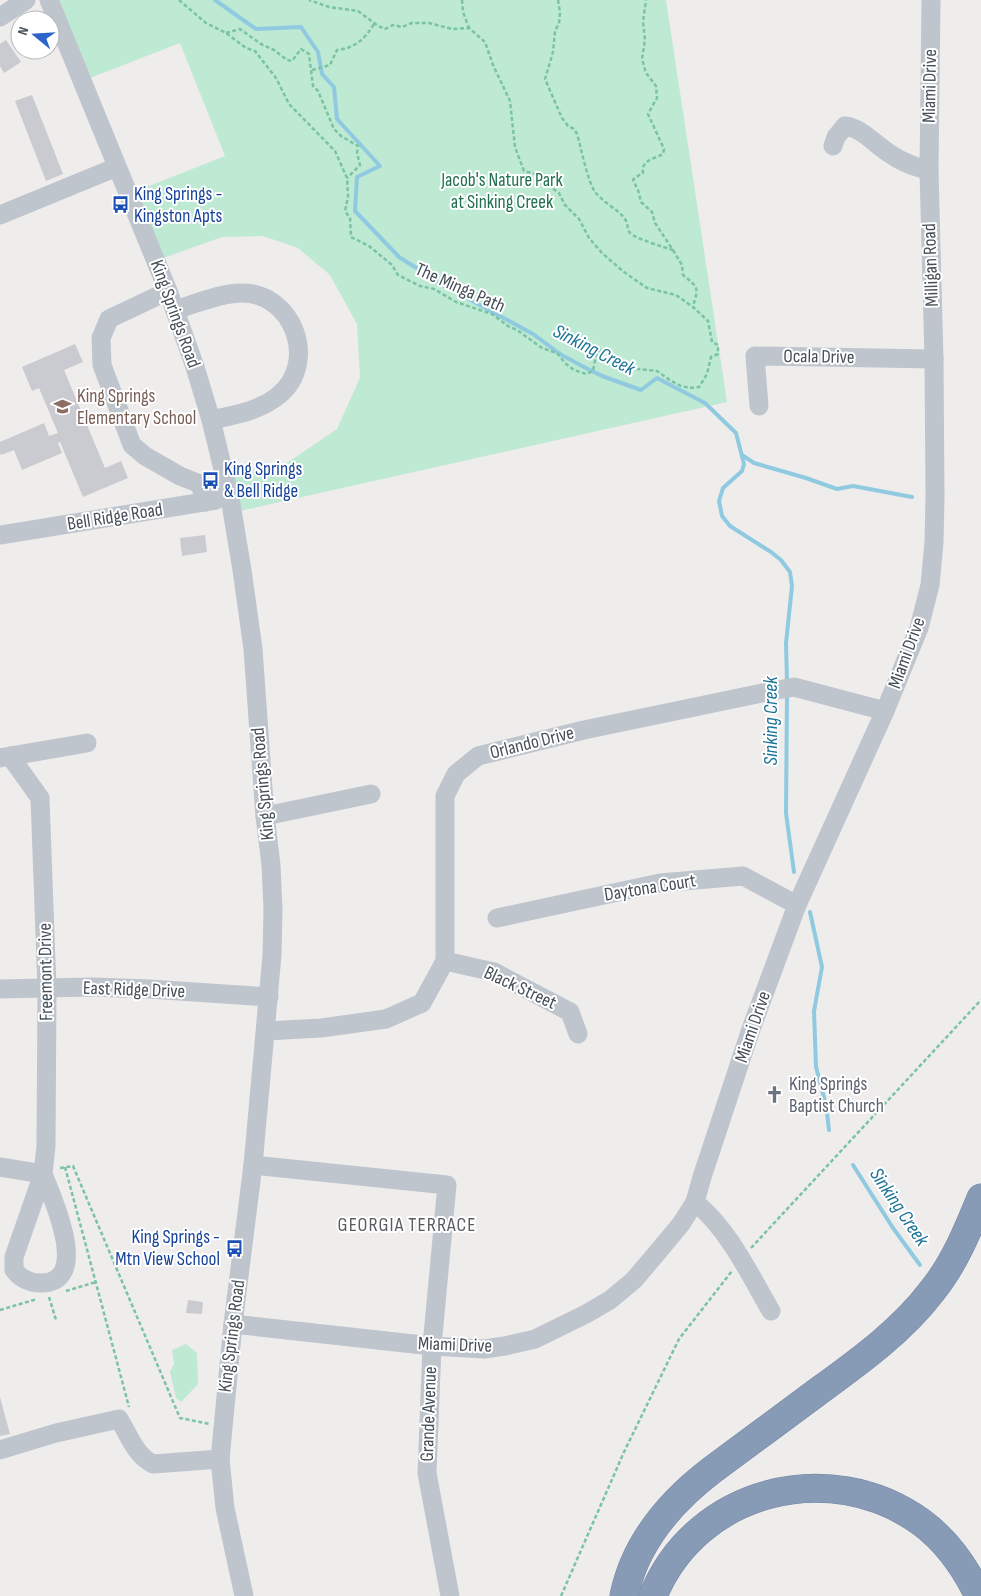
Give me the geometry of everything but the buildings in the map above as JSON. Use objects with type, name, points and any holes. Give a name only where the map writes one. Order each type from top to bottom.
[{"type":"highway","points":[[624,1596],[634,1564],[643,1544],[654,1526],[673,1503],[706,1475],[858,1363],[900,1327],[918,1308],[948,1269],[981,1198]]},
{"type":"highway","points":[[653,1596],[668,1566],[680,1551],[714,1520],[748,1501],[786,1490],[807,1488],[847,1490],[873,1497],[907,1513],[938,1537],[955,1555],[979,1596]]},
{"type":"street","points":[[0,17],[26,0]]},
{"type":"street","name":"King Springs Road","points":[[49,0],[168,291],[195,367],[211,420],[230,498],[253,649],[265,816],[271,865],[273,909],[272,955],[253,1165],[233,1324],[220,1459],[225,1508],[244,1596]]},
{"type":"street","name":"Miami Drive","points":[[929,171],[931,0]]},
{"type":"street","points":[[833,146],[836,136],[845,126],[853,127],[891,155],[929,171]]},
{"type":"street","points":[[0,215],[117,167]]},
{"type":"street","name":"Milligan Road","points":[[929,171],[934,359]]},
{"type":"street","points":[[168,291],[109,319],[101,338],[102,365],[132,445],[145,456],[180,476],[200,484],[205,502]]},
{"type":"street","points":[[175,310],[242,292],[256,294],[266,299],[286,314],[294,326],[298,339],[299,354],[296,370],[290,383],[280,394],[259,407],[211,420]]},
{"type":"street","name":"Ocala Drive","points":[[759,406],[755,356],[934,359]]},
{"type":"street","name":"Miami Drive","points":[[233,1324],[432,1346],[484,1349],[505,1346],[535,1339],[610,1300],[634,1280],[681,1224],[695,1202],[751,1029],[797,905],[885,711],[919,628],[930,585],[934,542],[934,359]]},
{"type":"street","name":"Bell Ridge Road","points":[[0,535],[230,498]]},
{"type":"street","name":"Orlando Drive","points":[[266,1031],[321,1028],[386,1019],[422,1003],[445,961],[445,796],[456,774],[478,756],[584,730],[794,687],[885,711]]},
{"type":"street","points":[[5,757],[87,743]]},
{"type":"street","name":"Freemont Drive","points":[[5,757],[40,798],[47,988],[46,1146],[43,1172],[14,1257],[14,1270],[24,1280],[45,1283]]},
{"type":"street","points":[[265,816],[371,794]]},
{"type":"street","name":"Daytona Court","points":[[497,918],[660,883],[743,876],[797,905]]},
{"type":"street","name":"Black Street","points":[[445,961],[494,972],[570,1012],[578,1034]]},
{"type":"street","name":"East Ridge Drive","points":[[0,989],[92,987],[149,989],[268,998]]},
{"type":"street","name":"Grande Avenue","points":[[253,1165],[447,1185],[432,1346],[427,1473],[450,1596]]},
{"type":"street","points":[[0,1167],[43,1172],[57,1210],[67,1251],[65,1268],[56,1279],[45,1283]]},
{"type":"street","points":[[695,1202],[718,1225],[771,1310]]},
{"type":"street","points":[[0,1450],[56,1433],[119,1419],[138,1454],[153,1464],[220,1459]]},
{"type":"path","name":"The Minga Path","points":[[179,0],[206,23],[226,33],[246,48],[255,51],[276,78],[289,104],[335,150],[347,178],[348,197],[345,211],[350,218],[352,237],[369,246],[392,265],[398,275],[420,286],[434,289],[456,302],[492,314],[542,348],[557,353],[565,364],[581,374],[594,371],[596,355],[600,349],[606,350],[629,368],[657,371],[681,386],[699,387],[707,374],[711,357],[718,354],[718,345],[712,342],[708,321],[676,295],[647,288],[624,272],[602,253],[589,238],[578,219],[565,205],[559,193],[539,175],[524,171],[515,147],[510,102],[485,42],[469,28]]},
{"type":"path","points":[[309,0],[329,8],[358,11],[386,29],[393,25],[402,27],[412,23],[429,23],[452,30],[469,28],[463,12],[462,0]]},
{"type":"path","points":[[558,0],[559,23],[555,31],[545,79],[562,118],[577,134],[594,191],[606,204],[625,218],[630,233],[635,237],[674,250]]},
{"type":"path","points":[[646,0],[643,22],[645,40],[642,59],[646,73],[656,86],[657,98],[648,114],[664,149],[663,154],[646,162],[642,168],[643,173],[633,180],[641,202],[652,212],[655,223],[682,265],[683,275],[696,285],[698,290],[693,307]]},
{"type":"path","points":[[312,70],[330,65],[337,50],[349,48],[361,41],[367,36],[374,23]]},
{"type":"path","points":[[226,33],[240,29],[261,44],[274,50],[286,60],[292,61],[301,49],[309,54],[313,86],[318,91],[334,129],[341,136],[358,146],[357,153],[360,165],[347,178]]},
{"type":"path","points":[[561,1596],[624,1452],[679,1340],[981,1000]]},
{"type":"path","points":[[43,1172],[73,1166],[180,1418],[222,1426]]},
{"type":"path","points":[[65,1167],[131,1415],[119,1419]]},
{"type":"path","points":[[45,1283],[56,1320]]},
{"type":"green space","name":"Jacob's Nature Park at Sinking Creek","points":[[58,0],[666,0],[727,402],[240,511],[232,473],[287,463],[337,429],[360,378],[357,324],[330,275],[298,248],[263,236],[222,237],[155,261],[129,194],[225,156],[180,43],[90,78]]},
{"type":"green space","points":[[186,1344],[197,1353],[198,1384],[181,1402],[176,1398],[170,1372],[174,1364],[172,1350]]},
{"type":"waterway","name":"Sinking Creek","points":[[215,0],[256,29],[301,27],[318,52],[322,74],[334,87],[337,119],[380,166],[357,177],[355,211],[399,257],[445,286],[533,334],[560,354],[602,376],[641,390],[657,378],[705,403],[736,433],[744,464],[742,471],[723,488],[719,501],[722,516],[730,526],[781,560],[790,572],[792,586],[786,643],[787,682]]},
{"type":"waterway","points":[[742,455],[754,463],[837,489],[853,486],[912,497]]},
{"type":"waterway","name":"Sinking Creek","points":[[787,694],[786,813],[794,872]]},
{"type":"waterway","name":"Sinking Creek","points":[[810,912],[822,967],[814,1011],[816,1067],[826,1105],[829,1130]]},
{"type":"waterway","name":"Sinking Creek","points":[[853,1165],[893,1228],[920,1265]]},
{"type":"place","name":"King Springs - Kingston Apts","points":[[120,205]]},
{"type":"place","name":"King Springs Elementary School","points":[[63,407]]},
{"type":"place","name":"King Springs & Bell Ridge","points":[[210,480]]},
{"type":"place","name":"King Springs Baptist Church","points":[[775,1095]]},
{"type":"place","name":"King Springs - Mtn View School","points":[[234,1248]]},
{"type":"district","name":"GEORGIA TERRACE","points":[[407,1225]]}]
